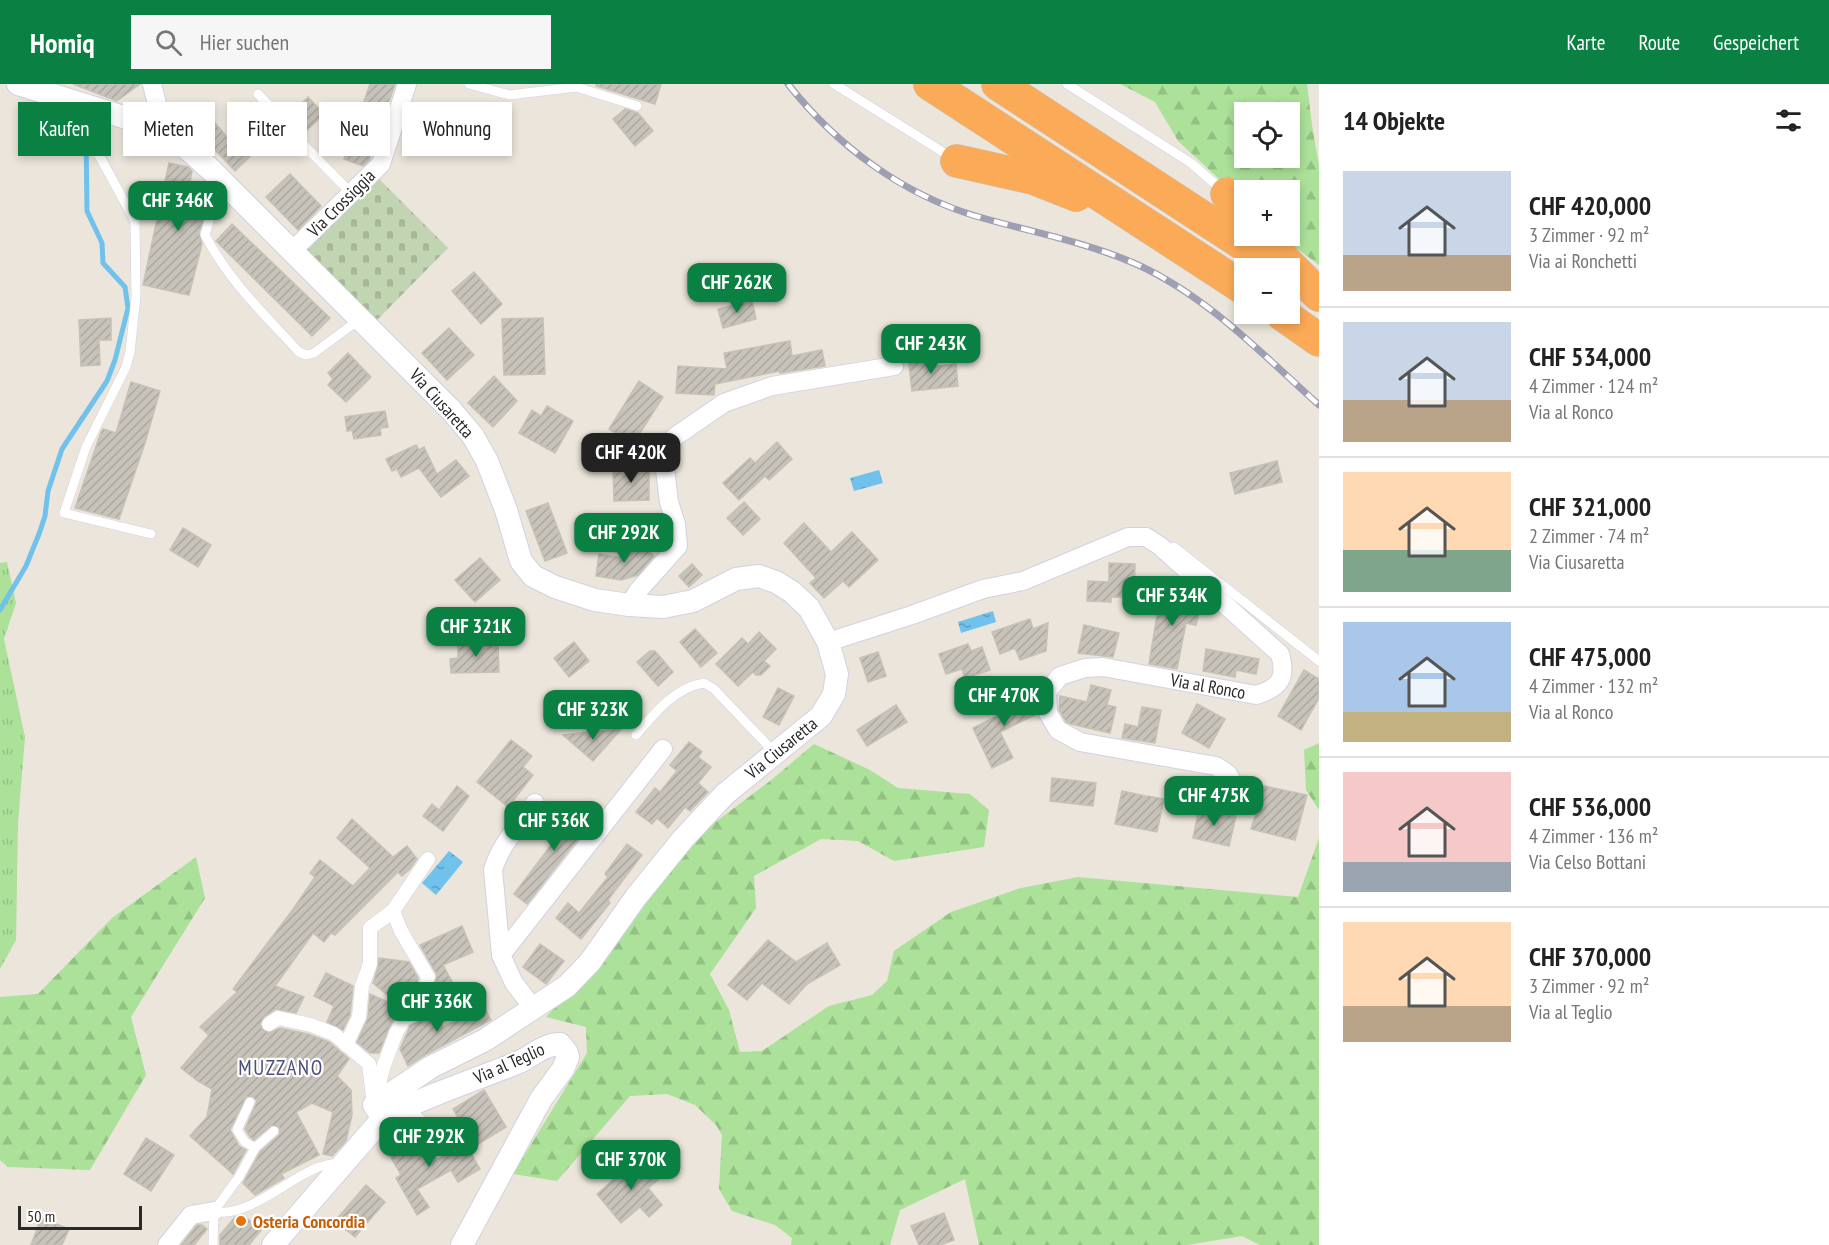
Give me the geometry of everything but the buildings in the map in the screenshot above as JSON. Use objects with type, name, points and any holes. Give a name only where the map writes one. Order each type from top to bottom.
[{"type":"highway","points":[[930,84],[1234,282]]},
{"type":"highway","points":[[998,84],[1265,258]]},
{"type":"highway","points":[[957,161],[1012,172],[1051,184],[1186,249]]},
{"type":"highway","points":[[1272,246],[1319,295]]},
{"type":"highway","points":[[1300,282],[1319,295]]},
{"type":"highway","points":[[1296,324],[1319,340]]},
{"type":"street","name":"Via Ciusaretta","points":[[18,84],[123,116]]},
{"type":"street","points":[[152,84],[156,102]]},
{"type":"street","name":"Via Crossiggia","points":[[292,251],[381,164],[407,84]]},
{"type":"street","name":"Via Ciusaretta","points":[[195,156],[444,402],[473,436],[487,461],[506,510],[521,561],[533,576],[555,587],[595,600],[663,607],[693,601],[736,579],[759,576],[776,582],[792,592],[809,608],[828,642],[837,674],[834,694],[821,716],[725,794],[683,839],[636,897],[590,962],[567,986],[485,1040],[431,1067],[378,1112]]},
{"type":"street","points":[[629,605],[638,591],[678,546],[676,524],[665,482],[664,462],[667,444],[724,403],[772,386],[894,366]]},
{"type":"street","points":[[828,642],[983,589],[1023,581],[1128,537]]},
{"type":"street","name":"Via al Ronco","points":[[1128,537],[1146,537],[1160,546],[1280,654],[1284,668],[1280,681],[1269,691],[1256,695],[1103,667],[1085,668],[1060,676],[1047,692],[1048,713],[1058,730],[1080,742],[1216,766],[1228,774],[1234,785]]},
{"type":"street","points":[[501,955],[663,749]]},
{"type":"street","points":[[534,1009],[513,983],[501,955],[493,870],[496,858],[506,842],[535,803]]},
{"type":"street","points":[[346,1045],[359,1017],[362,986],[370,964],[370,927],[393,911],[428,859]]},
{"type":"street","points":[[378,1112],[383,1068],[396,1033],[404,1019],[411,1016],[420,1005],[428,977],[401,931],[393,911]]},
{"type":"street","points":[[269,1024],[278,1018],[311,1025],[334,1034],[369,1064],[378,1112]]},
{"type":"street","name":"Via al Teglio","points":[[273,1245],[349,1155],[378,1112],[406,1106],[520,1062],[552,1044],[560,1044],[568,1057],[541,1099],[462,1245]]},
{"type":"street","points":[[167,1245],[191,1215],[214,1211]]},
{"type":"lane","points":[[468,84],[509,95],[576,87],[637,106]]},
{"type":"lane","points":[[834,84],[957,161]]},
{"type":"lane","points":[[1067,84],[1191,163],[1234,202]]},
{"type":"lane","points":[[258,94],[351,193]]},
{"type":"lane","points":[[68,99],[135,221],[136,296],[130,352],[126,367],[86,447],[64,513],[151,534]]},
{"type":"lane","points":[[218,177],[216,196],[205,235],[216,256],[234,281],[299,352],[314,353],[360,319]]},
{"type":"lane","points":[[1128,537],[1144,530],[1151,530],[1319,661]]},
{"type":"lane","points":[[636,735],[665,703],[692,685],[704,683],[714,689],[775,753]]},
{"type":"lane","points":[[250,1102],[237,1130],[245,1142],[255,1148]]},
{"type":"lane","points":[[406,1106],[448,1146]]},
{"type":"lane","points":[[213,1245],[214,1211],[239,1177],[255,1148],[274,1131]]},
{"type":"lane","points":[[214,1211],[224,1214],[260,1200],[318,1167],[349,1155]]},
{"type":"green space","points":[[1120,84],[1307,84],[1319,166],[1319,265],[1293,246],[1300,246],[1300,180],[1234,180],[1234,193],[1178,141],[1155,102]]},
{"type":"green space","points":[[378,178],[448,248],[377,320],[307,250]]},
{"type":"green space","points":[[7,562],[16,603],[4,639],[25,737],[18,823],[16,940],[0,969],[0,563]]},
{"type":"green space","points":[[1319,743],[1319,810],[1306,790],[1304,750]]},
{"type":"green space","points":[[814,744],[870,770],[898,788],[970,794],[989,810],[984,847],[894,861],[858,841],[821,839],[754,876],[756,908],[710,974],[729,1010],[740,1052],[762,1051],[829,1006],[872,995],[887,981],[894,951],[951,912],[1021,888],[1078,877],[1298,897],[1319,838],[1319,1245],[1260,1245],[1242,1236],[1187,1245],[979,1245],[965,1179],[900,1210],[890,1245],[791,1245],[792,1238],[775,1225],[732,1211],[719,1189],[722,1135],[716,1125],[695,1105],[667,1094],[630,1096],[557,1181],[513,1174],[587,1053],[586,1027],[546,1017],[693,839],[770,781]]},
{"type":"green space","points":[[196,857],[205,898],[131,1017],[146,1075],[90,1170],[8,1167],[0,1160],[0,997],[38,994],[112,918]]},
{"type":"water","points":[[879,470],[883,483],[854,491],[850,478]]},
{"type":"water","points":[[993,611],[996,622],[961,633],[958,622]]},
{"type":"water","points":[[449,851],[463,862],[436,895],[422,883]]},
{"type":"waterway","points":[[0,610],[26,566],[39,534],[45,516],[48,491],[62,449],[107,381],[115,360],[128,308],[125,287],[103,263],[102,243],[87,211],[86,156]]},
{"type":"railway","points":[[788,84],[807,107],[850,148],[873,166],[924,196],[979,217],[1098,249],[1136,264],[1187,292],[1233,327],[1319,405]]},
{"type":"place","name":"Osteria Concordia","points":[[241,1221]]},
{"type":"district","name":"MUZZANO","points":[[281,1067]]}]
